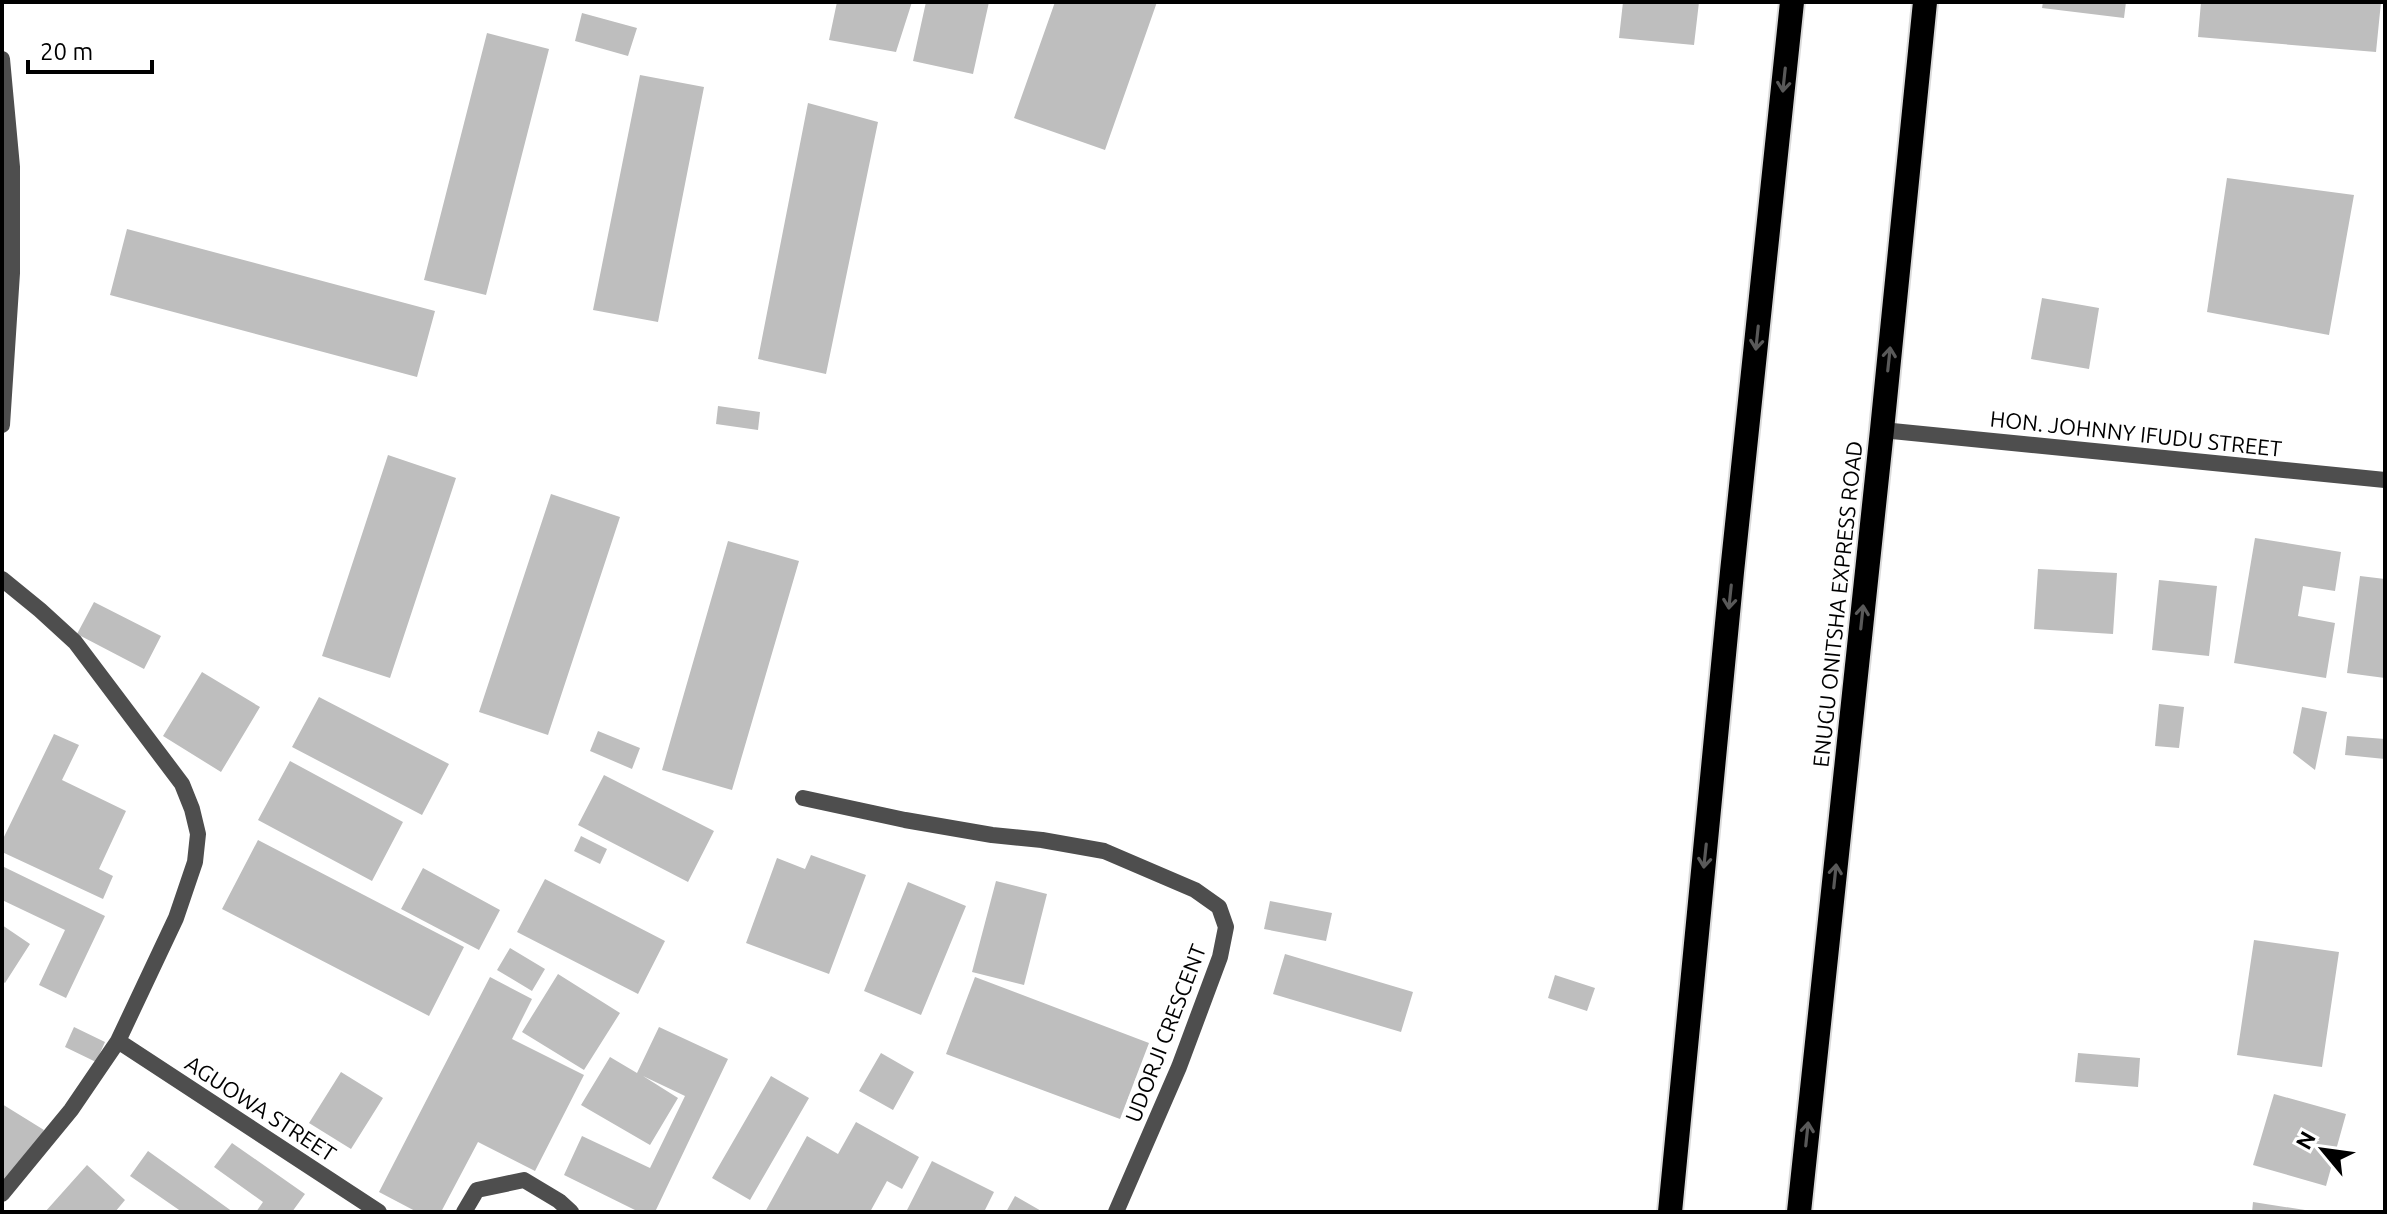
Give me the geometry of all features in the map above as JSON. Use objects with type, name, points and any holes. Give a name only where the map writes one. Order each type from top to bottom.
[{"type":"highway","points":[[1670,1212],[1732,572],[1792,2]]},
{"type":"highway","name":"ENUGU ONITSHA EXPRESS ROAD","points":[[1799,1212],[1925,2]]},
{"type":"street","points":[[2,59],[12,167],[12,273],[2,425]]},
{"type":"street","name":"HON. JOHNNY IFUDU STREET","points":[[1882,430],[2385,480]]},
{"type":"street","points":[[2,1194],[71,1110],[118,1041],[176,918],[195,862],[198,834],[182,784],[75,642],[40,610],[5,585]]},
{"type":"street","name":"UDORJI CRESCENT","points":[[803,798],[905,820],[1104,851],[1195,890],[1219,907],[1226,927],[1220,957],[1179,1067],[1116,1212]]},
{"type":"street","name":"AGUOWA STREET","points":[[118,1041],[379,1212]]},
{"type":"street","points":[[464,1212],[477,1190],[524,1180],[571,1212]]},
{"type":"building","points":[[837,2],[912,2],[896,52],[829,40]]},
{"type":"building","points":[[926,2],[989,2],[973,74],[913,61]]},
{"type":"building","points":[[1055,2],[1157,2],[1105,150],[1014,118]]},
{"type":"building","points":[[1623,2],[1699,2],[1694,45],[1619,38]]},
{"type":"building","points":[[2043,2],[2126,2],[2124,18],[2042,8]]},
{"type":"building","points":[[2201,2],[2381,2],[2376,52],[2198,37]]},
{"type":"building","points":[[582,13],[637,28],[628,56],[575,41]]},
{"type":"building","points":[[487,33],[549,49],[486,295],[424,280]]},
{"type":"building","points":[[640,75],[704,87],[658,322],[593,310]]},
{"type":"building","points":[[808,103],[878,122],[826,374],[758,359]]},
{"type":"building","points":[[2227,178],[2354,195],[2329,335],[2207,312]]},
{"type":"building","points":[[127,229],[435,311],[417,377],[110,295]]},
{"type":"building","points":[[2042,298],[2099,308],[2089,369],[2031,359]]},
{"type":"building","points":[[718,406],[760,412],[758,430],[716,424]]},
{"type":"building","points":[[388,455],[456,478],[390,678],[322,656]]},
{"type":"building","points":[[551,494],[620,517],[548,735],[479,712]]},
{"type":"building","points":[[2255,538],[2341,552],[2335,591],[2303,586],[2298,616],[2335,623],[2326,678],[2234,663]]},
{"type":"building","points":[[728,541],[799,561],[732,790],[662,770]]},
{"type":"building","points":[[2038,569],[2117,573],[2113,634],[2034,629]]},
{"type":"building","points":[[2360,576],[2385,579],[2385,678],[2347,673]]},
{"type":"building","points":[[2159,580],[2217,586],[2209,656],[2152,650]]},
{"type":"building","points":[[94,602],[161,636],[144,669],[77,634]]},
{"type":"building","points":[[202,672],[260,707],[221,772],[163,736]]},
{"type":"building","points":[[319,697],[449,764],[422,815],[292,747]]},
{"type":"building","points":[[2159,704],[2184,707],[2179,748],[2155,746]]},
{"type":"building","points":[[2302,707],[2327,712],[2315,770],[2293,753]]},
{"type":"building","points":[[598,731],[640,748],[632,769],[590,751]]},
{"type":"building","points":[[54,734],[79,745],[62,780],[126,811],[99,869],[113,876],[103,899],[2,852],[2,841]]},
{"type":"building","points":[[2347,736],[2385,739],[2385,759],[2345,755]]},
{"type":"building","points":[[290,761],[403,822],[372,881],[258,820]]},
{"type":"building","points":[[604,775],[714,831],[688,882],[578,825]]},
{"type":"building","points":[[581,836],[607,849],[600,864],[574,851]]},
{"type":"building","points":[[258,840],[464,947],[429,1016],[222,909]]},
{"type":"building","points":[[811,855],[866,875],[829,974],[746,943],[777,858],[805,869]]},
{"type":"building","points":[[2,866],[105,916],[66,998],[39,985],[65,930],[2,900]]},
{"type":"building","points":[[423,868],[500,910],[479,950],[401,909]]},
{"type":"building","points":[[545,879],[665,941],[638,994],[517,932]]},
{"type":"building","points":[[996,881],[1047,894],[1024,985],[972,972]]},
{"type":"building","points":[[908,882],[966,906],[921,1015],[864,991]]},
{"type":"building","points":[[1270,901],[1332,913],[1326,941],[1264,929]]},
{"type":"building","points":[[2,925],[30,944],[5,983],[2,981]]},
{"type":"building","points":[[2254,940],[2339,952],[2322,1067],[2237,1055]]},
{"type":"building","points":[[510,948],[545,969],[532,991],[497,970]]},
{"type":"building","points":[[1285,954],[1413,992],[1401,1032],[1273,994]]},
{"type":"building","points":[[558,974],[620,1013],[584,1070],[522,1032]]},
{"type":"building","points":[[1555,975],[1595,988],[1587,1011],[1548,998]]},
{"type":"building","points":[[490,977],[532,999],[512,1039],[584,1075],[535,1171],[478,1142],[441,1212],[417,1212],[379,1192]]},
{"type":"building","points":[[975,977],[1149,1043],[1120,1119],[946,1054]]},
{"type":"building","points":[[74,1027],[105,1042],[96,1062],[65,1047]]},
{"type":"building","points":[[659,1027],[728,1059],[655,1212],[639,1212],[564,1175],[582,1136],[650,1168],[685,1096],[643,1076],[678,1098],[650,1145],[581,1105],[610,1057],[637,1073]]},
{"type":"building","points":[[881,1053],[914,1072],[893,1110],[859,1091]]},
{"type":"building","points":[[2078,1053],[2140,1058],[2138,1087],[2075,1082]]},
{"type":"building","points":[[341,1072],[383,1098],[351,1149],[309,1123]]},
{"type":"building","points":[[771,1076],[809,1098],[750,1200],[712,1178]]},
{"type":"building","points":[[2274,1094],[2346,1114],[2326,1186],[2253,1165]]},
{"type":"building","points":[[2,1104],[44,1130],[2,1200]]},
{"type":"building","points":[[856,1122],[919,1157],[902,1189],[887,1181],[870,1212],[765,1212],[807,1136],[838,1154]]},
{"type":"building","points":[[232,1143],[305,1194],[292,1212],[256,1212],[263,1202],[214,1167]]},
{"type":"building","points":[[148,1151],[233,1212],[182,1212],[130,1176]]},
{"type":"building","points":[[932,1161],[994,1192],[984,1212],[906,1212]]},
{"type":"building","points":[[87,1165],[125,1200],[115,1212],[45,1212]]},
{"type":"building","points":[[1015,1196],[1043,1212],[1006,1212]]},
{"type":"building","points":[[2253,1202],[2305,1210],[2305,1212],[2252,1212]]}]
